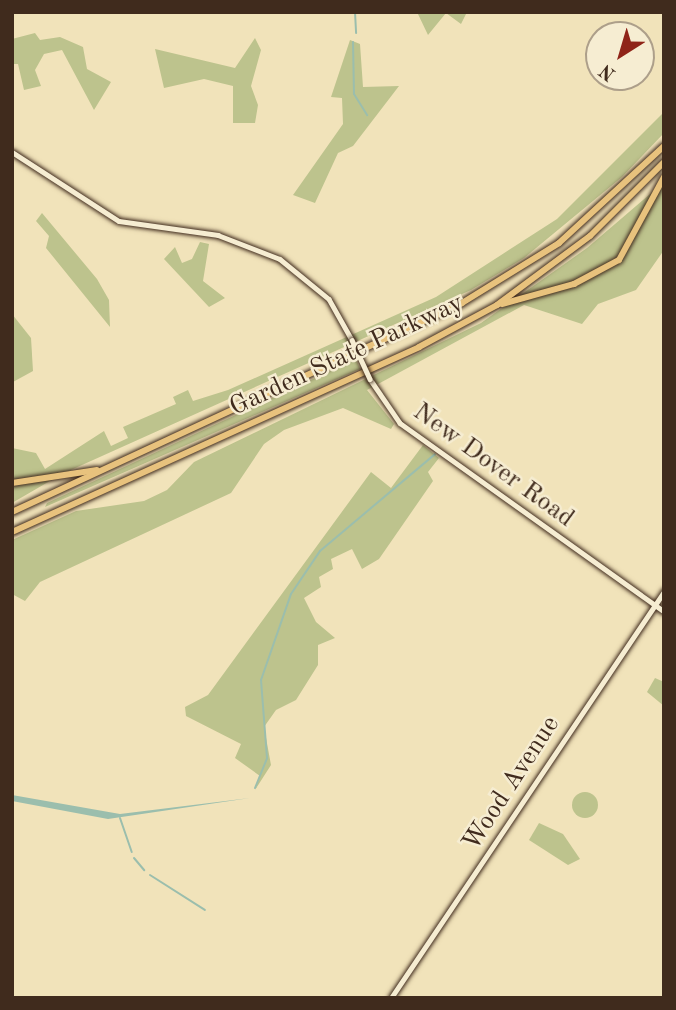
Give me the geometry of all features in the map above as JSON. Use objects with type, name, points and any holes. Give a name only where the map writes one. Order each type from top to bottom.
[{"type":"highway","name":"Garden State Parkway","points":[[12,512],[462,303],[559,243],[664,146]]},
{"type":"highway","name":"Garden State Parkway","points":[[12,531],[419,347],[497,305],[590,236],[664,162]]},
{"type":"highway","points":[[497,305],[574,284],[619,260],[664,177]]},
{"type":"highway","points":[[12,483],[122,462]]},
{"type":"street","name":"New Dover Road","points":[[12,152],[119,221],[218,235],[280,259],[329,299],[370,379],[400,423],[664,611]]},
{"type":"street","name":"Wood Avenue","points":[[391,998],[664,591]]},
{"type":"green space","points":[[417,12],[467,12],[461,24],[446,13],[428,35]]},
{"type":"green space","points":[[35,33],[40,40],[60,37],[83,47],[87,69],[111,82],[94,110],[62,50],[44,54],[35,70],[41,86],[24,90],[18,64],[12,64],[12,39]]},
{"type":"green space","points":[[255,38],[261,50],[251,86],[258,105],[255,123],[233,123],[233,86],[204,79],[164,88],[155,49],[235,68]]},
{"type":"green space","points":[[350,40],[360,44],[363,87],[399,86],[353,146],[338,153],[315,203],[293,195],[343,124],[342,98],[331,97]]},
{"type":"green space","points":[[664,112],[664,133],[622,177],[524,258],[471,290],[62,474],[12,503],[12,448],[36,453],[45,469],[104,431],[111,446],[128,438],[123,427],[176,404],[173,397],[188,390],[193,401],[228,390],[436,297],[557,219]]},
{"type":"green space","points":[[664,182],[664,250],[636,290],[598,304],[582,324],[524,305],[367,390],[394,424],[391,429],[343,408],[284,430],[264,444],[231,493],[40,582],[25,601],[12,594],[12,540],[76,511],[144,501],[167,490],[194,462],[481,323],[587,248]]},
{"type":"green space","points":[[42,213],[97,279],[109,300],[110,327],[46,248],[49,236],[36,221]]},
{"type":"green space","points":[[200,242],[209,244],[203,281],[225,298],[209,307],[164,259],[175,247],[182,263],[192,259]]},
{"type":"green space","points":[[12,314],[31,338],[33,371],[13,382]]},
{"type":"green space","points":[[356,359],[360,369],[45,507],[47,503]]},
{"type":"green space","points":[[423,445],[439,458],[428,472],[433,481],[379,559],[362,569],[352,549],[331,559],[333,569],[319,577],[321,587],[304,598],[316,622],[335,638],[318,645],[318,665],[296,700],[276,710],[264,727],[271,765],[255,790],[260,776],[235,758],[241,744],[186,716],[185,707],[208,695],[371,472],[391,488]]},
{"type":"green space","points":[[655,678],[664,682],[664,706],[647,692]]},
{"type":"green space","points":[[585,792],[594,796],[598,805],[594,814],[585,818],[576,814],[572,805],[576,796]]},
{"type":"green space","points":[[539,823],[563,834],[580,859],[568,865],[529,840]]},
{"type":"shaded area","points":[[12,795],[120,814],[250,798],[108,819],[12,801]]},
{"type":"waterway","points":[[355,12],[356,33]]},
{"type":"waterway","points":[[353,42],[354,94],[367,115]]},
{"type":"waterway","points":[[255,788],[267,758],[261,680],[291,594],[320,551],[435,454]]},
{"type":"waterway","points":[[120,818],[132,852]]},
{"type":"waterway","points":[[134,858],[144,870]]},
{"type":"waterway","points":[[150,875],[205,910]]}]
